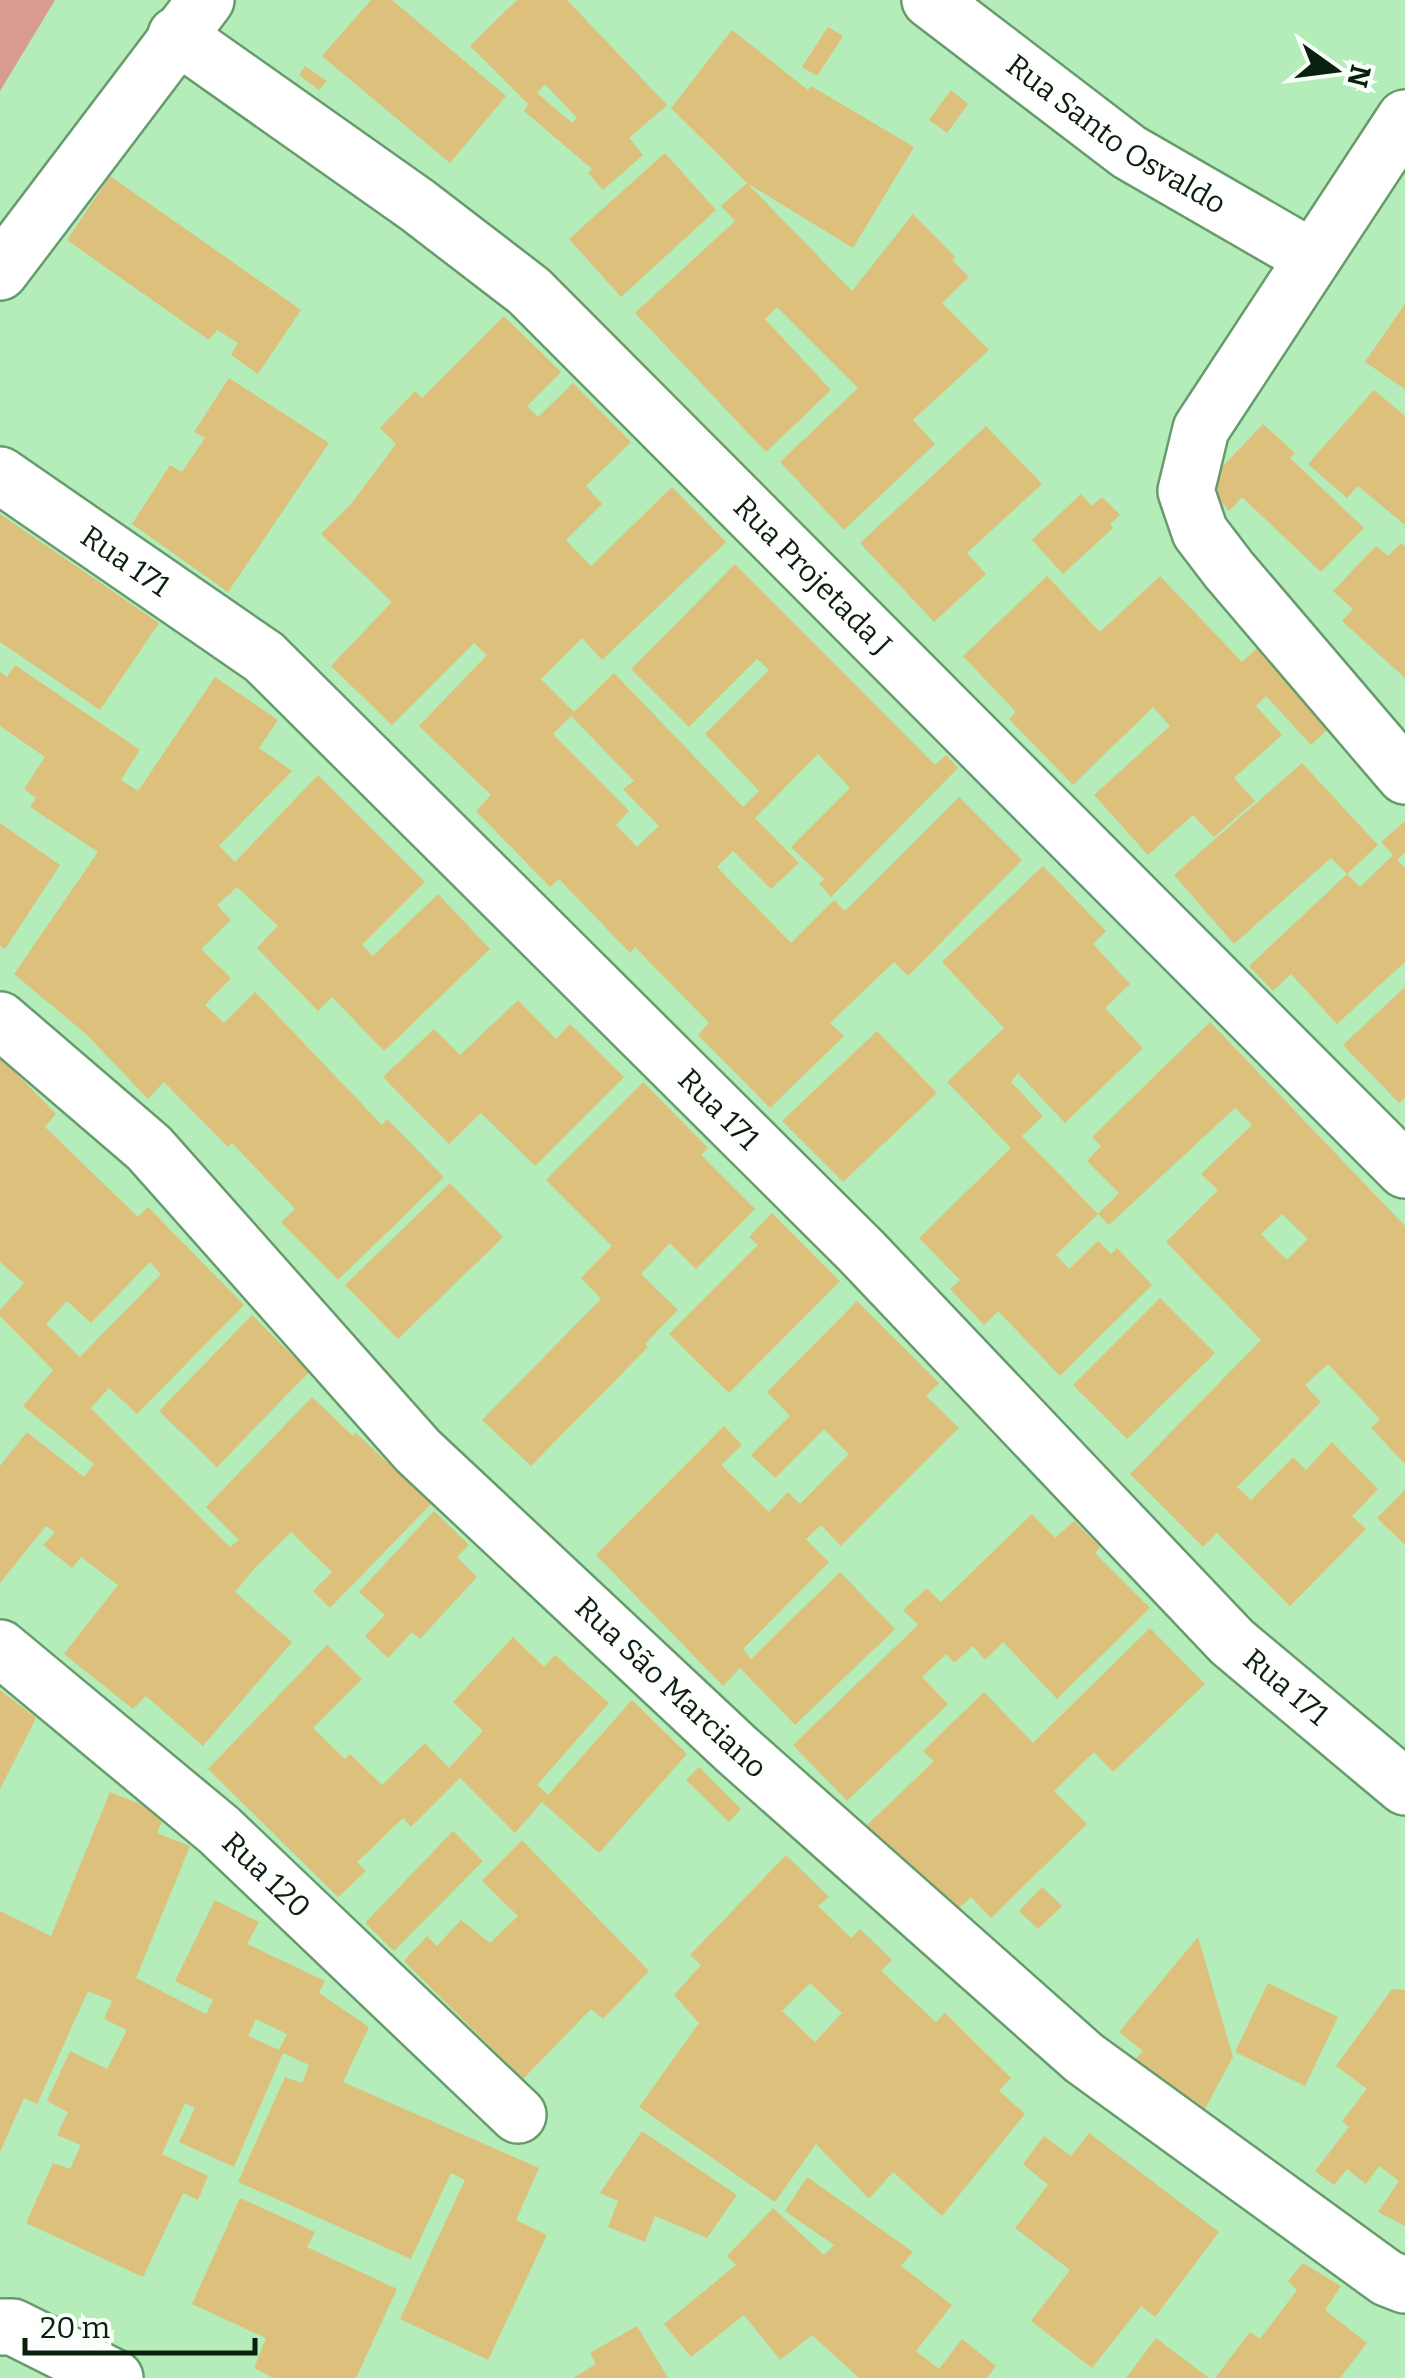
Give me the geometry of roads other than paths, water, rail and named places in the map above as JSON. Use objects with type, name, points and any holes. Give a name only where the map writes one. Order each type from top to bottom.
[{"type":"street","name":"Rua Santo Osvaldo","points":[[930,0],[1129,152],[1311,257]]},
{"type":"street","points":[[0,272],[191,18]]},
{"type":"street","name":"Rua Projetada J","points":[[191,18],[529,292],[1405,1170]]},
{"type":"street","points":[[1405,118],[1201,428],[1186,491],[1200,532],[1229,570],[1405,776]]},
{"type":"street","name":"Rua 171","points":[[0,475],[264,656],[862,1252],[1232,1642],[1405,1787]]},
{"type":"street","name":"Rua São Marciano","points":[[0,1020],[149,1148],[418,1451],[736,1749],[1084,2058],[1388,2278],[1405,2285]]},
{"type":"street","name":"Rua 120","points":[[0,1648],[219,1830],[518,2115]]},
{"type":"street","points":[[0,2327],[13,2328],[116,2378]]}]
